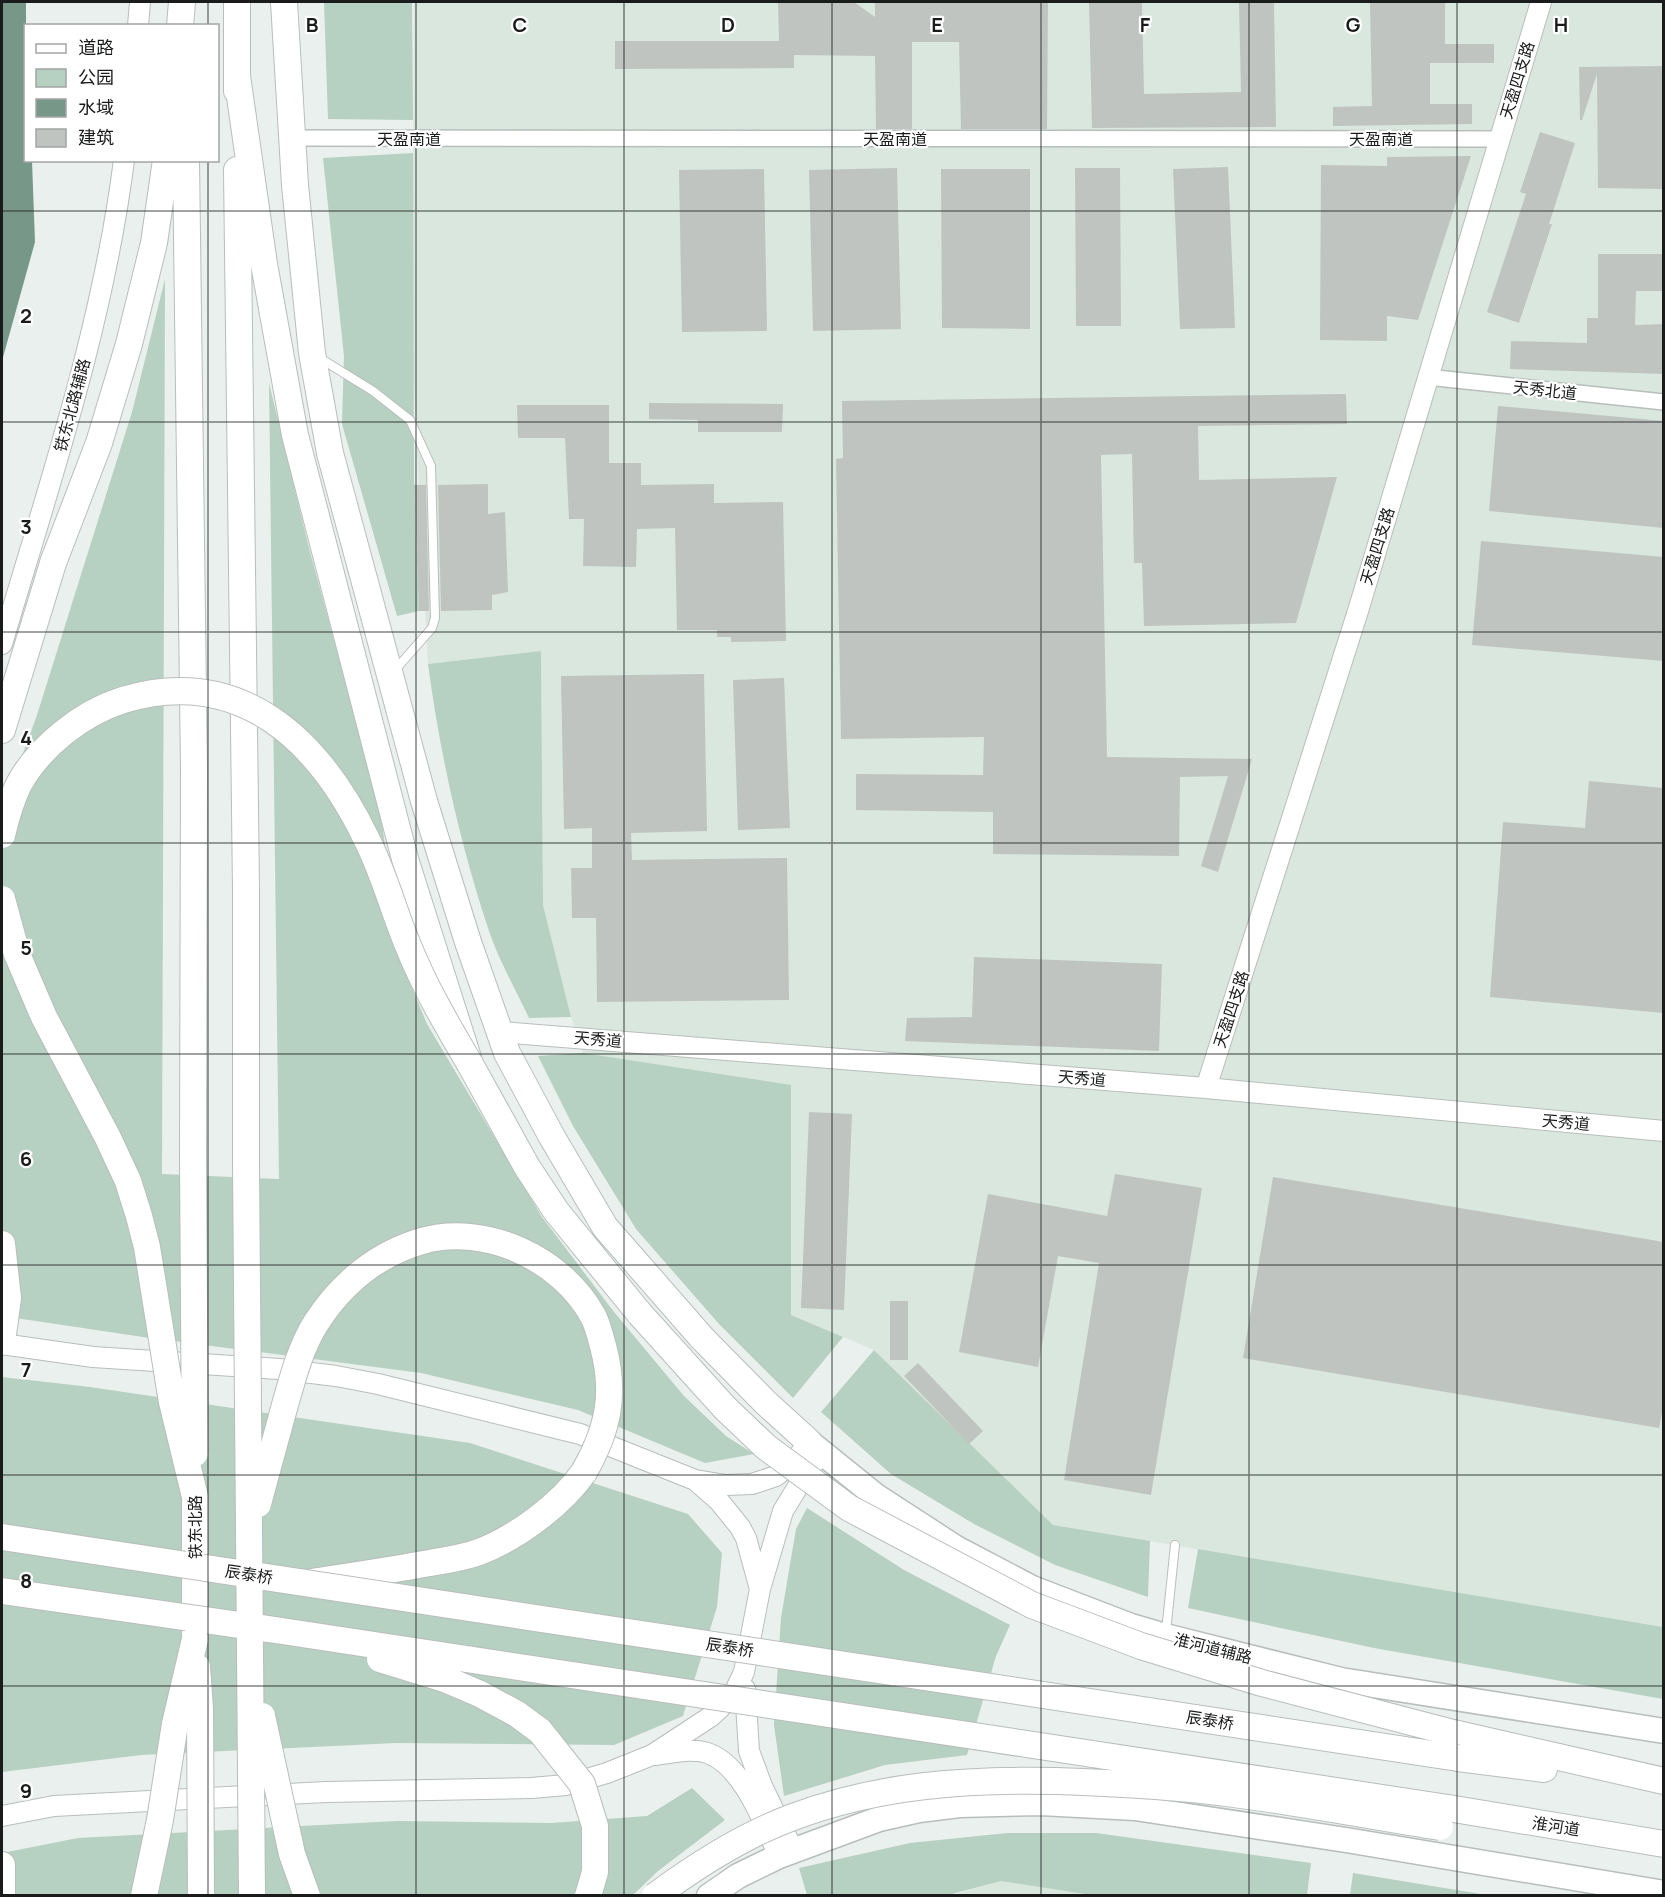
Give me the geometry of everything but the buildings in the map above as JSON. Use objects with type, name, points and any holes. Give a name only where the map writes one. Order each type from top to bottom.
[{"type":"highway","points":[[182,24],[183,2]]},
{"type":"highway","points":[[237,2],[237,276],[246,889],[252,1896]]},
{"type":"highway","points":[[284,2],[292,138],[312,353],[330,453],[424,801],[468,942],[507,1053],[552,1137],[605,1227],[702,1338],[765,1402],[816,1448]]},
{"type":"highway","points":[[237,76],[264,264],[294,435],[405,859],[470,1064]]},
{"type":"highway","points":[[2,730],[53,563],[99,443],[129,344],[154,243],[166,162]]},
{"type":"highway","name":"铁东北路","points":[[186,162],[194,769],[195,1639],[200,1709],[201,1896]]},
{"type":"highway","points":[[2,835],[16,793],[30,768],[60,736],[104,706],[152,693],[175,691],[232,699],[261,711],[304,745],[347,803],[367,839],[407,945],[433,1000],[527,1167],[556,1211],[640,1314],[725,1408],[766,1447],[849,1508],[1032,1605],[1141,1646],[1262,1683],[1453,1733],[1664,1782]]},
{"type":"highway","points":[[2,899],[17,954],[44,1017],[108,1138],[128,1181],[147,1247],[172,1402],[195,1497]]},
{"type":"highway","points":[[250,1533],[297,1362],[316,1322],[342,1289],[358,1274],[407,1246],[424,1240],[445,1237],[487,1240],[510,1247],[549,1266],[568,1282],[582,1298],[594,1318],[608,1366],[610,1398],[606,1425],[600,1442],[576,1484],[526,1525],[479,1552],[409,1567],[304,1583]]},
{"type":"highway","points":[[2,1244],[8,1298],[2,1343]]},
{"type":"highway","name":"辰泰桥","points":[[2,1537],[1458,1758],[1664,1782]]},
{"type":"highway","points":[[2,1590],[282,1631],[1444,1818]]},
{"type":"highway","points":[[282,1631],[445,1679],[480,1694],[517,1714],[540,1731],[582,1784],[595,1826],[596,1872],[588,1896]]},
{"type":"highway","points":[[144,1896],[160,1820],[175,1724],[195,1639]]},
{"type":"highway","points":[[251,1659],[292,1854],[307,1896]]},
{"type":"highway","points":[[655,1896],[737,1843],[792,1817],[895,1789],[955,1783],[1011,1780],[1108,1783],[1444,1818]]},
{"type":"highway","name":"淮河道","points":[[1444,1818],[1586,1831],[1664,1844]]},
{"type":"highway","points":[[2,1864],[2,1896]]},
{"type":"main road","name":"淮河道辅路","points":[[816,1448],[876,1496],[956,1548],[1032,1588],[1131,1626],[1341,1680],[1664,1731]]},
{"type":"main road","points":[[709,1896],[738,1876],[786,1853],[879,1819],[919,1810],[981,1804],[1083,1804],[1136,1808],[1664,1893]]},
{"type":"street","points":[[138,24],[140,2]]},
{"type":"street","name":"天盈四支路","points":[[1206,1088],[1358,611],[1541,2]]},
{"type":"street","name":"天盈南道","points":[[292,138],[1499,139]]},
{"type":"street","name":"铁东北路辅路","points":[[2,644],[75,401],[105,270],[124,162]]},
{"type":"street","name":"天秀北道","points":[[1427,377],[1664,402]]},
{"type":"street","name":"天秀道","points":[[500,1032],[1206,1088],[1664,1131]]},
{"type":"street","points":[[2,1343],[93,1357],[279,1369],[336,1376],[437,1398],[580,1434],[695,1480],[726,1485],[738,1486],[763,1481],[785,1470],[816,1448]]},
{"type":"street","points":[[2,1816],[54,1806],[326,1792],[531,1788],[566,1785],[607,1773],[652,1755],[693,1729],[720,1708],[735,1691],[744,1672],[760,1589],[783,1511],[816,1448]]},
{"type":"street","points":[[695,1480],[719,1501],[740,1527],[746,1538],[760,1589]]},
{"type":"street","points":[[744,1672],[749,1751],[786,1853]]},
{"type":"street","points":[[652,1755],[694,1751],[710,1754],[726,1765],[741,1781],[786,1853]]},
{"type":"lane","points":[[312,353],[373,392],[410,420],[431,466],[435,618],[432,628],[390,676]]},
{"type":"lane","points":[[1165,1636],[1175,1545]]},
{"type":"shaded area","points":[[414,2],[1663,2],[1663,1627],[1053,1525],[874,1350],[791,1315],[791,1086],[583,1053],[571,1017],[543,905],[541,651],[428,664],[412,350]]},
{"type":"shaded area","points":[[1001,1881],[1091,1895],[948,1896]]},
{"type":"green space","points":[[324,2],[412,2],[413,120],[328,119]]},
{"type":"green space","points":[[413,153],[414,485],[419,611],[397,616],[342,424],[344,356],[323,158]]},
{"type":"green space","points":[[165,279],[162,1174],[279,1179],[269,383],[309,548],[381,814],[399,957],[427,1024],[542,1217],[614,1312],[684,1396],[726,1436],[754,1454],[705,1463],[578,1410],[421,1373],[143,1337],[2,1316],[2,811],[37,715],[132,412]]},
{"type":"green space","points":[[541,651],[543,905],[571,1017],[529,1018],[493,942],[469,865],[452,799],[428,664]]},
{"type":"green space","points":[[583,1053],[791,1085],[791,1315],[843,1337],[793,1398],[719,1324],[636,1229],[573,1126],[538,1056]]},
{"type":"green space","points":[[874,1350],[1053,1525],[1150,1541],[1148,1597],[1055,1565],[974,1524],[891,1474],[821,1412]]},
{"type":"green space","points":[[2,1377],[90,1387],[470,1443],[688,1514],[722,1553],[717,1607],[683,1716],[614,1745],[396,1743],[141,1755],[2,1772]]},
{"type":"green space","points":[[807,1508],[904,1570],[1010,1625],[996,1656],[967,1755],[885,1765],[784,1796],[774,1725],[781,1618],[796,1529]]},
{"type":"green space","points":[[1198,1549],[1663,1627],[1663,1699],[1374,1648],[1188,1608]]},
{"type":"green space","points":[[692,1788],[725,1820],[658,1871],[633,1895],[2,1896],[2,1853],[78,1838],[397,1821],[552,1823],[647,1816]]},
{"type":"green space","points":[[1007,1833],[1096,1833],[1311,1863],[1307,1895],[1091,1895],[1001,1881],[948,1895],[807,1895],[799,1868],[910,1843]]},
{"type":"green space","points":[[1353,1873],[1487,1895],[1350,1895]]},
{"type":"water","points":[[2,2],[26,2],[24,162],[32,162],[35,242],[2,361]]}]
